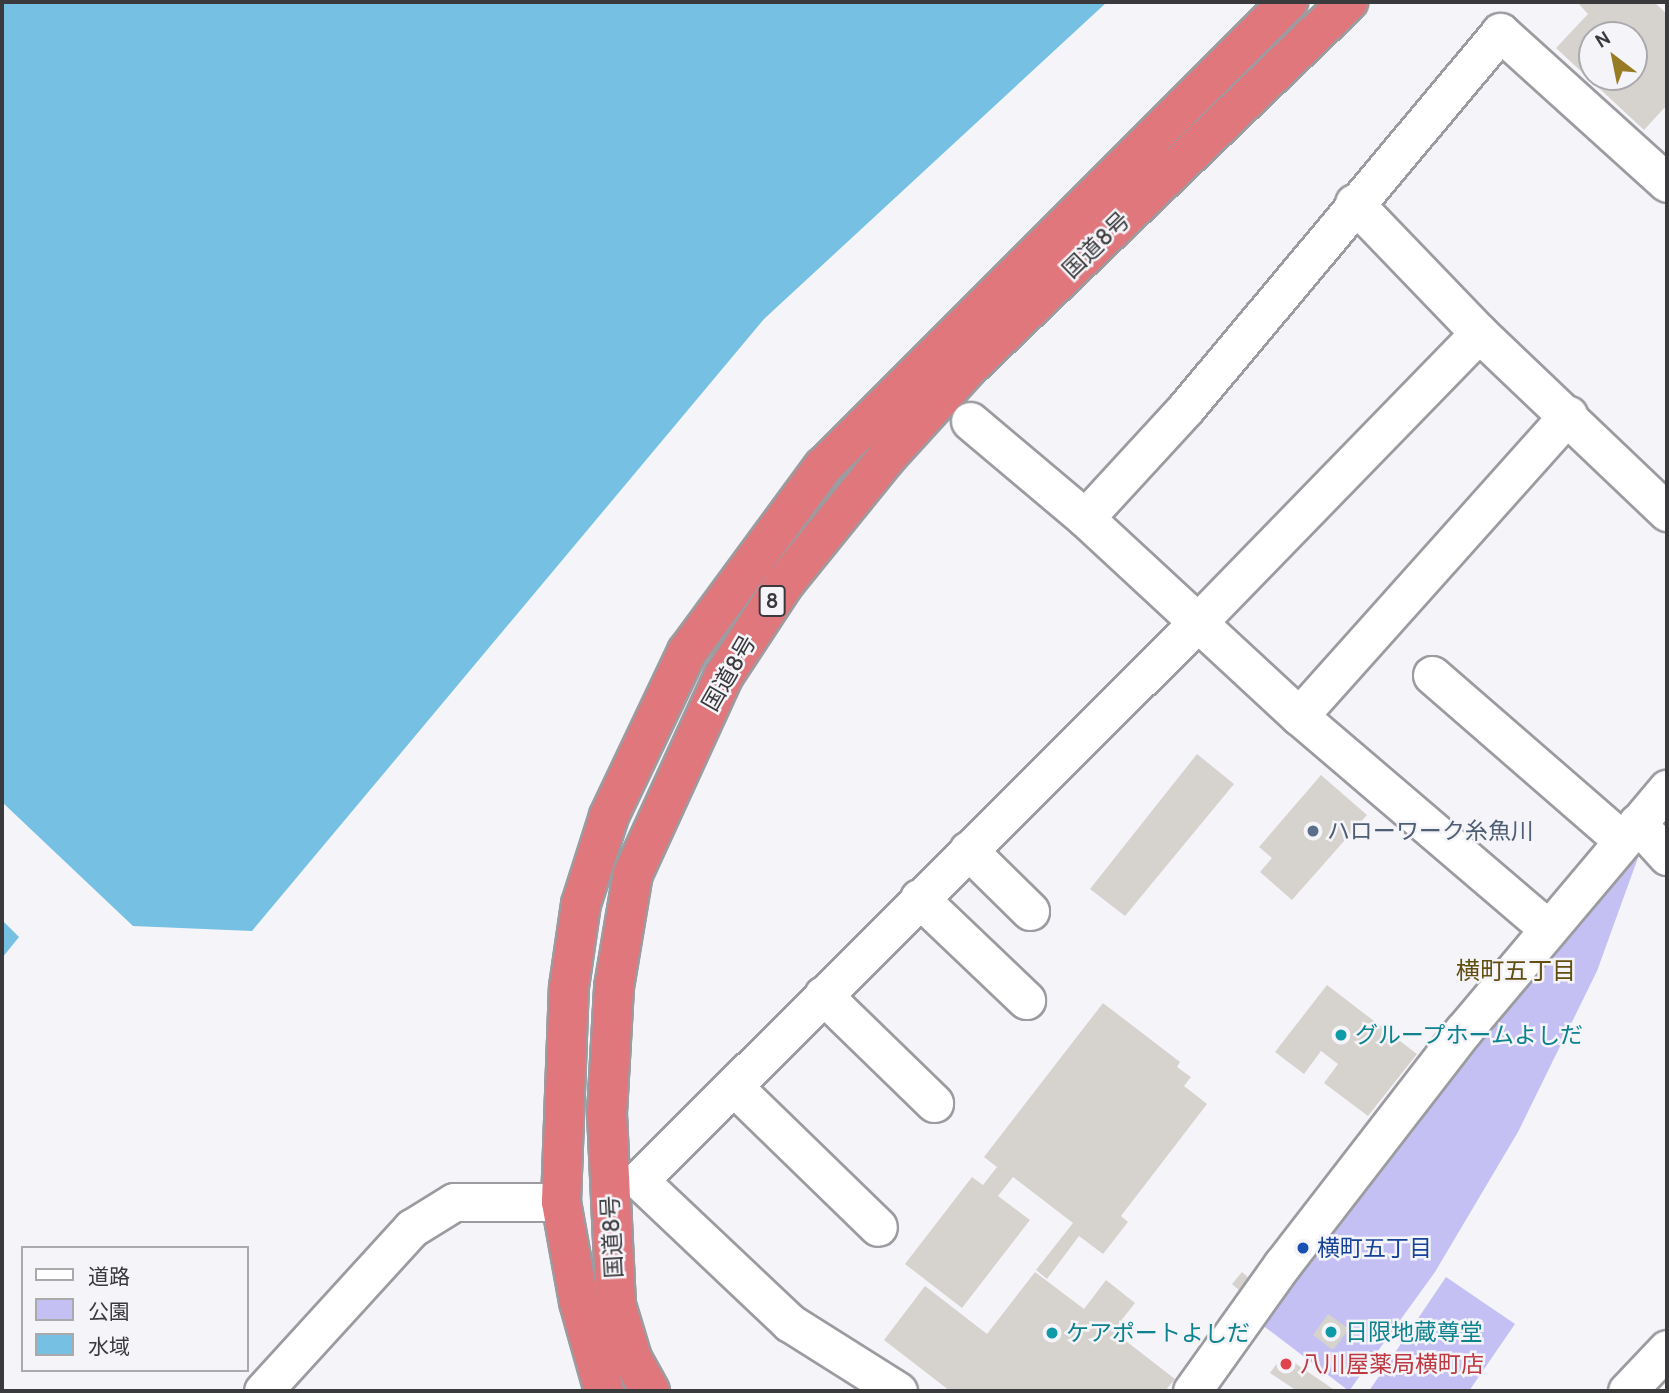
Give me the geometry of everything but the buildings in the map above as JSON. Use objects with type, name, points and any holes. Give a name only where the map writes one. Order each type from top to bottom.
[{"type":"highway","name":"国道8号","points":[[604,1391],[579,1302],[561,1202],[569,987],[581,904],[609,816],[687,652],[823,467],[1288,2]]},
{"type":"highway","name":"国道8号","points":[[650,1391],[632,1358],[616,1305],[607,1113],[614,987],[633,874],[723,677],[784,584],[886,458],[968,368],[1349,2]]},
{"type":"street","points":[[1085,518],[1186,408],[1354,203],[1500,32],[1667,183]]},
{"type":"street","points":[[1354,203],[1479,333],[1667,512]]},
{"type":"street","points":[[898,1391],[790,1323],[639,1180],[1198,622],[1479,333]]},
{"type":"street","points":[[1299,716],[1568,415]]},
{"type":"street","points":[[970,421],[1085,518],[1299,716],[1547,928]]},
{"type":"street","points":[[1432,675],[1630,832],[1667,856]]},
{"type":"street","points":[[1192,1391],[1290,1254],[1547,928],[1667,789]]},
{"type":"street","points":[[968,850],[1030,911]]},
{"type":"street","points":[[919,898],[1026,1000]]},
{"type":"street","points":[[823,995],[934,1103]]},
{"type":"street","points":[[733,1086],[878,1227]]},
{"type":"street","points":[[263,1391],[412,1228],[454,1202],[561,1202]]},
{"type":"street","points":[[1627,1391],[1667,1349]]},
{"type":"green space","points":[[1639,855],[1597,971],[1518,1132],[1435,1272],[1349,1391],[1261,1324],[1545,961]]},
{"type":"green space","points":[[1446,1277],[1515,1324],[1469,1391],[1369,1391]]},
{"type":"water","points":[[2,2],[1107,2],[764,319],[252,931],[133,926],[2,802]]},
{"type":"water","points":[[2,920],[19,937],[2,958]]},
{"type":"place","name":"ハローワーク糸魚川","points":[[1313,831]]},
{"type":"place","name":"グループホームよしだ","points":[[1341,1035]]},
{"type":"place","name":"横町五丁目","points":[[1303,1248]]},
{"type":"place","name":"日限地蔵尊堂","points":[[1331,1332]]},
{"type":"place","name":"ケアポートよしだ","points":[[1052,1333]]},
{"type":"place","name":"八川屋薬局横町店","points":[[1286,1364]]},
{"type":"district","name":"横町五丁目","points":[[1516,971]]}]
